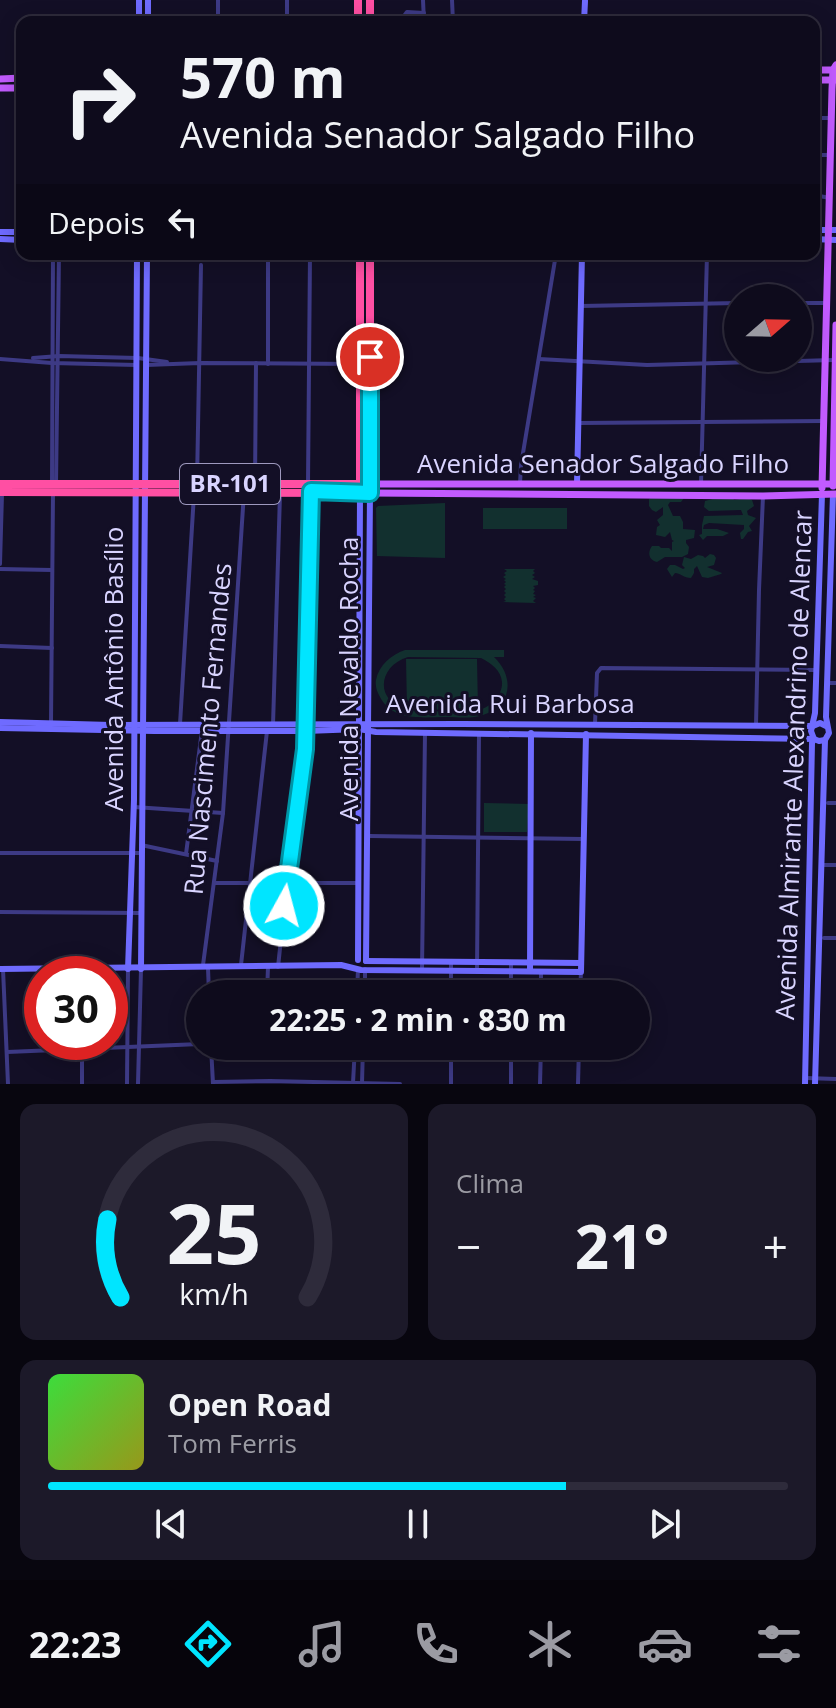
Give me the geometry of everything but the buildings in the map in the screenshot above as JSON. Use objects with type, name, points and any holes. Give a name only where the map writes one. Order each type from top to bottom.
[{"type":"highway","name":"Avenida Nevaldo Rocha","points":[[360,260],[360,488]]},
{"type":"highway","name":"Avenida Nevaldo Rocha","points":[[370,260],[370,488]]},
{"type":"highway","name":"Avenida Senador Salgado Filho","points":[[1,489],[54,486],[196,488],[255,484],[370,488]]},
{"type":"highway","name":"Avenida Senador Salgado Filho","points":[[196,488],[280,492],[310,487]]},
{"type":"main road","name":"Avenida Almirante Alexandrino de Alencar","points":[[816,1081],[834,494],[826,303],[832,240],[830,198],[833,174],[830,155],[835,68]]},
{"type":"main road","name":"Avenida Antônio Basílio","points":[[128,969],[134,807],[137,260]]},
{"type":"main road","name":"Avenida Antônio Basílio","points":[[141,969],[147,260]]},
{"type":"main road","points":[[577,484],[582,260]]},
{"type":"main road","points":[[137,291],[147,282]]},
{"type":"main road","points":[[826,316],[829,322],[836,322]]},
{"type":"main road","name":"Avenida Almirante Alexandrino de Alencar","points":[[805,1081],[814,739],[811,731],[816,670],[823,421],[836,322]]},
{"type":"main road","points":[[137,399],[146,416]]},
{"type":"main road","name":"Avenida Senador Salgado Filho","points":[[468,488],[520,484],[834,484]]},
{"type":"main road","name":"Avenida Nevaldo Rocha","points":[[360,488],[359,883],[362,965]]},
{"type":"main road","name":"Avenida Senador Salgado Filho","points":[[370,488],[763,496],[834,494]]},
{"type":"main road","name":"Avenida Nevaldo Rocha","points":[[362,965],[369,836],[370,488]]},
{"type":"main road","points":[[804,726],[814,719],[822,722],[826,717]]},
{"type":"main road","name":"Avenida Rui Barbosa","points":[[368,728],[461,724],[804,726],[814,719],[826,726]]},
{"type":"main road","name":"Avenida Rui Barbosa","points":[[0,725],[51,723],[134,728]]},
{"type":"main road","name":"Avenida Rui Barbosa","points":[[144,728],[180,724],[270,728],[359,726],[425,733],[825,740]]},
{"type":"main road","points":[[459,734],[461,724]]},
{"type":"main road","points":[[470,734],[473,724]]},
{"type":"main road","points":[[569,734],[571,724]]},
{"type":"main road","name":"Avenida Rui Barbosa","points":[[0,725],[202,730],[230,727]]},
{"type":"main road","points":[[530,971],[531,733]]},
{"type":"main road","points":[[362,965],[422,970],[581,972],[586,734]]},
{"type":"main road","points":[[810,851],[822,852]]},
{"type":"main road","points":[[809,917],[821,917]]},
{"type":"main road","points":[[128,969],[422,961],[581,963]]},
{"type":"main road","points":[[2,969],[24,970]]},
{"type":"main road","points":[[807,985],[819,986]]},
{"type":"street","points":[[404,16],[407,12],[424,13],[423,0]]},
{"type":"street","points":[[820,118],[831,118]]},
{"type":"street","points":[[820,155],[830,155]]},
{"type":"street","points":[[820,196],[830,198]]},
{"type":"street","points":[[54,400],[59,363],[56,260]]},
{"type":"street","points":[[51,723],[52,356],[56,260]]},
{"type":"street","points":[[268,260],[268,364]]},
{"type":"street","points":[[278,967],[306,728],[310,260]]},
{"type":"street","points":[[520,484],[555,260]]},
{"type":"street","points":[[701,484],[707,260]]},
{"type":"street","points":[[180,724],[196,488],[201,265]]},
{"type":"street","points":[[581,306],[724,303]]},
{"type":"street","points":[[812,303],[826,303]]},
{"type":"street","points":[[0,359],[59,356],[76,360]]},
{"type":"street","points":[[24,359],[52,363],[76,360],[359,364]]},
{"type":"street","points":[[539,359],[647,365],[830,360]]},
{"type":"street","points":[[255,484],[256,363]]},
{"type":"street","points":[[579,423],[823,421]]},
{"type":"street","points":[[1,489],[0,567],[52,570]]},
{"type":"street","name":"Rua Nascimento Fernandes","points":[[207,980],[205,968],[230,727],[244,492]]},
{"type":"street","points":[[241,967],[270,728],[280,492]]},
{"type":"street","points":[[756,725],[763,496]]},
{"type":"street","points":[[0,646],[52,648]]},
{"type":"street","points":[[595,724],[597,673],[601,668],[816,670]]},
{"type":"street","points":[[827,683],[836,683]]},
{"type":"street","points":[[186,854],[202,730]]},
{"type":"street","points":[[422,970],[425,733]]},
{"type":"street","points":[[477,971],[479,734]]},
{"type":"street","points":[[828,803],[836,803]]},
{"type":"street","points":[[134,807],[223,813]]},
{"type":"street","points":[[369,836],[584,839]]},
{"type":"street","points":[[0,853],[131,853],[141,849],[217,861]]},
{"type":"street","points":[[822,865],[836,865]]},
{"type":"street","points":[[214,883],[359,883]]},
{"type":"street","points":[[0,912],[141,913]]},
{"type":"street","points":[[824,938],[836,938]]},
{"type":"street","points":[[451,961],[451,980]]},
{"type":"street","points":[[511,962],[511,980]]},
{"type":"street","name":"Avenida Nevaldo Rocha","points":[[359,980],[362,965]]},
{"type":"street","name":"Avenida Nevaldo Rocha","points":[[362,965],[364,980]]},
{"type":"street","points":[[268,967],[268,980]]},
{"type":"street","points":[[2,969],[8,1084]]},
{"type":"street","name":"Avenida Antônio Basílio","points":[[138,1084],[141,969]]},
{"type":"street","points":[[541,971],[541,980]]},
{"type":"street","points":[[581,972],[581,980]]},
{"type":"street","points":[[128,1046],[186,1044]]},
{"type":"street","points":[[7,1052],[24,1051]]},
{"type":"street","points":[[79,1060],[82,1084]]},
{"type":"street","name":"Avenida Antônio Basílio","points":[[127,1084],[128,1060]]},
{"type":"street","points":[[212,1060],[213,1083],[400,1084]]},
{"type":"street","points":[[349,1083],[353,1060]]},
{"type":"street","points":[[362,1083],[363,1060]]},
{"type":"street","points":[[451,1060],[451,1084]]},
{"type":"street","points":[[511,1060],[511,1084]]},
{"type":"street","points":[[540,1084],[541,1060]]},
{"type":"street","points":[[578,1084],[579,1060]]},
{"type":"street","points":[[805,1081],[836,1079]]},
{"type":"green space","points":[[731,494],[734,500],[752,500],[754,506],[747,511],[748,515],[756,518],[749,526],[752,531],[741,539],[744,525],[709,523],[703,529],[729,533],[707,536],[703,540],[699,535],[702,534],[704,516],[743,515],[741,510],[709,511],[704,507],[705,501]]},
{"type":"green space","points":[[651,497],[684,498],[681,502],[670,502],[668,505],[673,516],[680,516],[683,529],[695,530],[694,538],[686,540],[688,554],[665,557],[657,562],[651,558],[652,546],[672,551],[674,541],[670,532],[665,537],[656,535],[660,525],[657,520],[663,515],[663,507],[656,512],[652,510],[649,506]]},
{"type":"green space","points":[[445,503],[445,558],[377,556],[378,506]]},
{"type":"green space","points":[[483,508],[567,508],[567,529],[483,529]]},
{"type":"green space","points":[[710,554],[716,558],[714,565],[707,567],[721,574],[702,577],[697,566],[691,578],[675,573],[672,577],[667,569],[670,565],[685,568],[682,565],[684,557],[691,559],[698,555],[705,558]]},
{"type":"green space","points":[[504,569],[535,569],[532,579],[538,581],[538,585],[533,586],[533,594],[536,595],[533,597],[536,598],[533,601],[536,603],[503,602],[506,601],[506,579],[503,577],[507,571]]},
{"type":"green space","points":[[405,650],[504,650],[504,657],[494,657],[505,673],[505,698],[493,711],[474,717],[419,717],[393,711],[379,695],[376,684],[383,665]],"holes":[[[408,657],[481,658],[495,667],[502,682],[501,691],[495,699],[479,710],[408,710],[478,709],[477,659],[406,659],[407,709],[396,705],[385,691],[386,675],[398,661]]]},
{"type":"green space","points":[[484,803],[529,804],[527,832],[484,832]]},
{"type":"route","points":[[284,906],[305,749],[311,491],[370,493],[370,357]]}]
